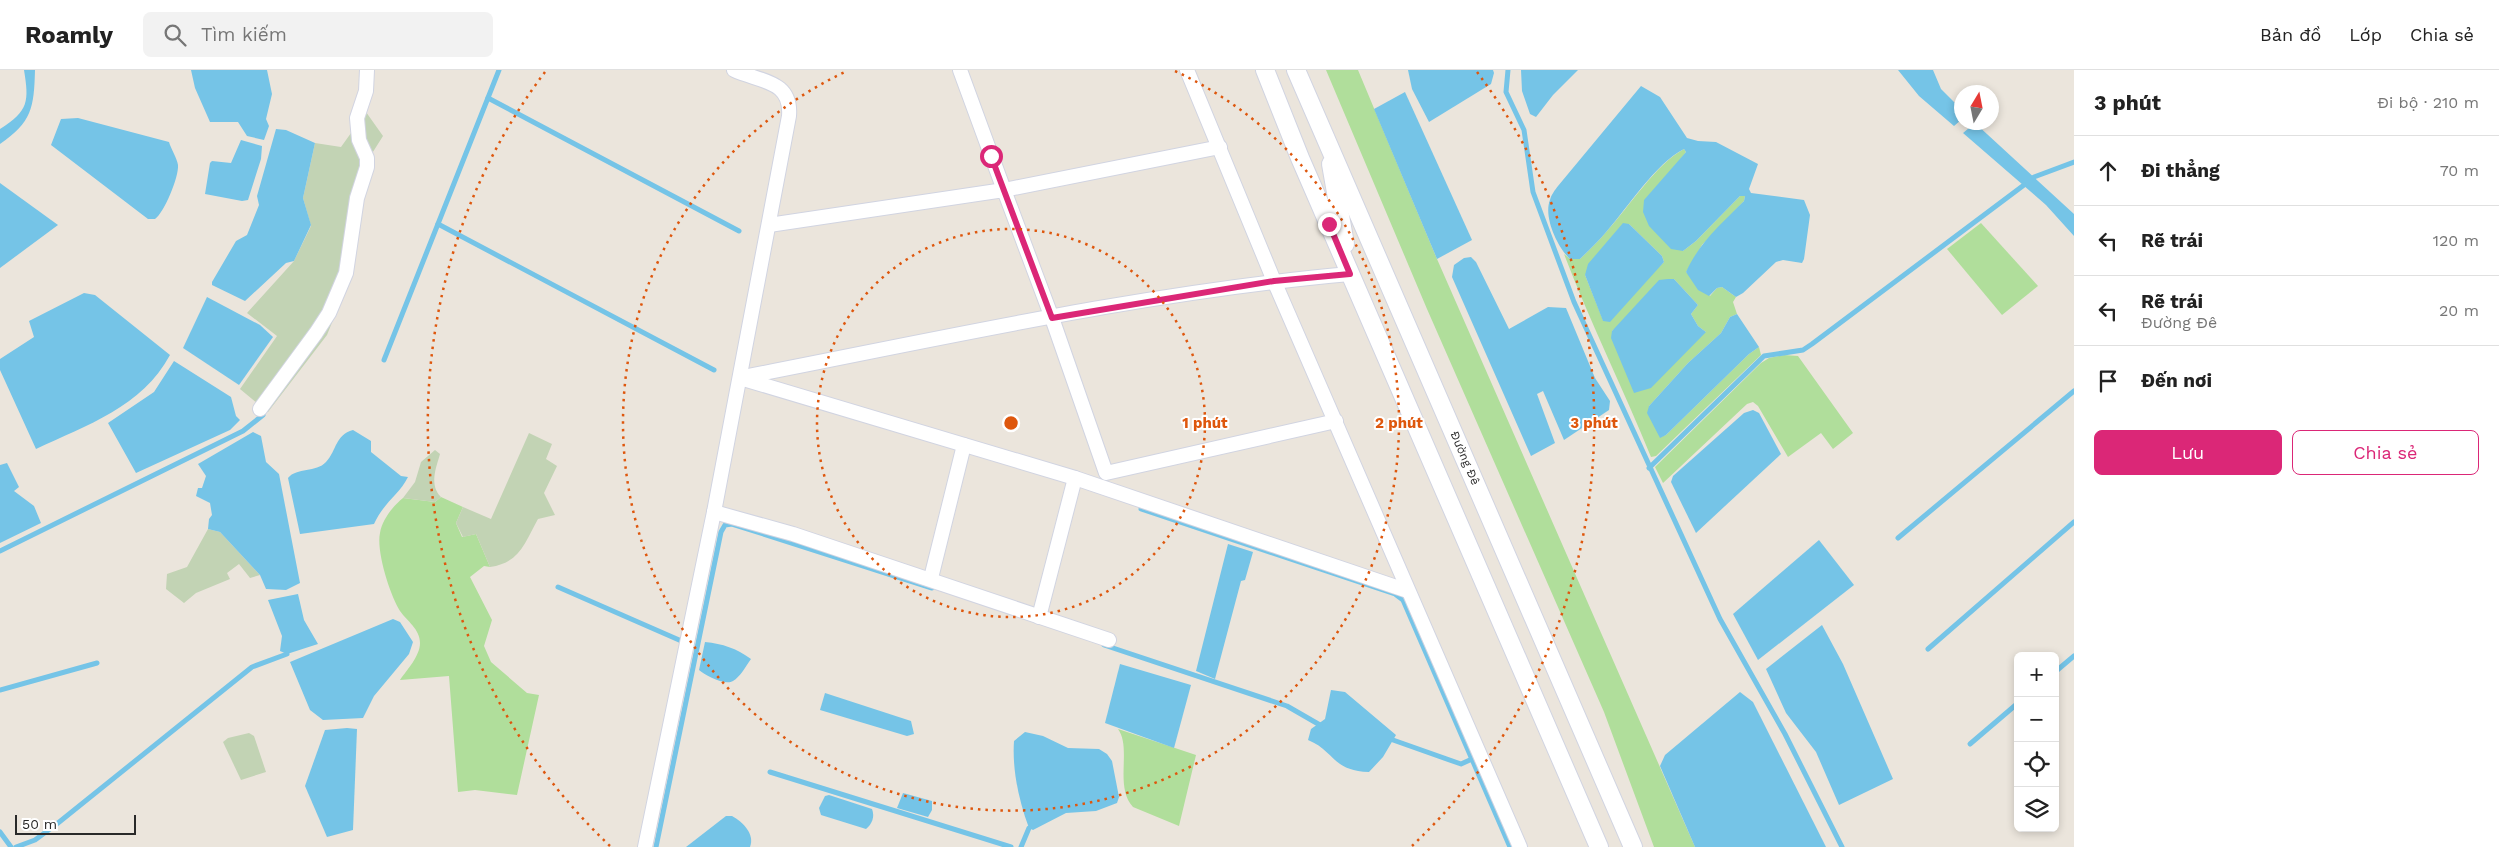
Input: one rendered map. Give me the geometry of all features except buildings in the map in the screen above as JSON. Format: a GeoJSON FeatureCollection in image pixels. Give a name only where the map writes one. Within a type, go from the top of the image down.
{"type":"FeatureCollection","features":[{"type":"Feature","properties":{"kind":"street"},"geometry":{"type":"LineString","coordinates":[[260,409],[329,313],[346,272],[357,198],[368,158],[358,140],[357,118],[366,91],[367,70]]}},
{"type":"Feature","properties":{"kind":"street"},"geometry":{"type":"LineString","coordinates":[[645,847],[714,512],[769,225],[790,103],[785,93],[775,85],[734,70]]}},
{"type":"Feature","properties":{"kind":"street"},"geometry":{"type":"LineString","coordinates":[[960,70],[1052,318],[1106,473],[1099,487]]}},
{"type":"Feature","properties":{"kind":"street"},"geometry":{"type":"LineString","coordinates":[[1187,70],[1274,281],[1520,847]]}},
{"type":"Feature","properties":{"kind":"street"},"geometry":{"type":"LineString","coordinates":[[1265,70],[1350,274],[1599,847]]}},
{"type":"Feature","properties":{"kind":"street","name":"Đường Đê"},"geometry":{"type":"LineString","coordinates":[[1296,70],[1633,847]]}},
{"type":"Feature","properties":{"kind":"street"},"geometry":{"type":"LineString","coordinates":[[1325,134],[1350,274]]}},
{"type":"Feature","properties":{"kind":"street"},"geometry":{"type":"LineString","coordinates":[[769,225],[1004,190],[1220,147]]}},
{"type":"Feature","properties":{"kind":"street"},"geometry":{"type":"LineString","coordinates":[[740,378],[1052,318],[1274,281],[1350,274]]}},
{"type":"Feature","properties":{"kind":"street"},"geometry":{"type":"LineString","coordinates":[[740,378],[1075,478],[1408,591]]}},
{"type":"Feature","properties":{"kind":"street"},"geometry":{"type":"LineString","coordinates":[[1106,473],[1336,421]]}},
{"type":"Feature","properties":{"kind":"street"},"geometry":{"type":"LineString","coordinates":[[931,578],[964,445]]}},
{"type":"Feature","properties":{"kind":"street"},"geometry":{"type":"LineString","coordinates":[[1039,617],[1075,478]]}},
{"type":"Feature","properties":{"kind":"street"},"geometry":{"type":"LineString","coordinates":[[714,512],[794,534],[931,578],[1109,640]]}},
{"type":"Feature","properties":{"kind":"green space"},"geometry":{"type":"Polygon","coordinates":[[[1326,70],[1358,70],[1437,259],[1695,847],[1654,847],[1604,712],[1427,309],[1326,70]]]}},
{"type":"Feature","properties":{"kind":"green space"},"geometry":{"type":"Polygon","coordinates":[[[366,112],[383,136],[371,155],[339,305],[327,335],[268,412],[240,389],[277,336],[247,313],[294,261],[311,226],[303,198],[315,143],[341,147],[366,112]]]}},
{"type":"Feature","properties":{"kind":"green space"},"geometry":{"type":"Polygon","coordinates":[[[1684,149],[1686,152],[1679,161],[1683,251],[1696,241],[1740,196],[1745,196],[1744,201],[1702,245],[1686,272],[1710,296],[1717,288],[1722,287],[1736,297],[1733,302],[1737,314],[1730,317],[1721,333],[1688,363],[1649,406],[1660,437],[1666,435],[1749,354],[1759,347],[1761,355],[1656,456],[1651,457],[1564,254],[1570,259],[1580,259],[1604,235],[1653,175],[1684,149]],[[1629,224],[1585,275],[1603,320],[1664,262],[1662,256],[1629,224]],[[1674,279],[1612,331],[1706,332],[1698,326],[1691,314],[1698,305],[1674,279]]]}},
{"type":"Feature","properties":{"kind":"green space"},"geometry":{"type":"Polygon","coordinates":[[[1981,223],[2038,286],[2002,315],[1947,249],[1981,223]]]}},
{"type":"Feature","properties":{"kind":"green space"},"geometry":{"type":"Polygon","coordinates":[[[1784,355],[1798,356],[1853,433],[1833,449],[1821,433],[1788,457],[1758,406],[1753,402],[1747,404],[1663,483],[1655,467],[1761,363],[1769,358],[1784,355]]]}},
{"type":"Feature","properties":{"kind":"green space"},"geometry":{"type":"Polygon","coordinates":[[[529,433],[552,444],[546,459],[557,466],[544,493],[555,515],[538,519],[525,543],[515,556],[500,565],[490,567],[476,534],[463,537],[456,523],[463,507],[491,519],[529,433]]]}},
{"type":"Feature","properties":{"kind":"green space"},"geometry":{"type":"Polygon","coordinates":[[[435,450],[440,454],[434,482],[437,492],[441,497],[435,502],[403,498],[415,482],[421,462],[435,450]]]}},
{"type":"Feature","properties":{"kind":"green space"},"geometry":{"type":"Polygon","coordinates":[[[441,497],[463,507],[456,523],[462,537],[476,534],[490,567],[484,566],[470,577],[492,620],[484,646],[491,662],[527,693],[539,695],[517,795],[475,790],[458,792],[449,676],[400,680],[413,663],[420,643],[416,629],[400,611],[392,595],[380,551],[380,533],[388,514],[403,498],[435,502],[441,497]]]}},
{"type":"Feature","properties":{"kind":"green space"},"geometry":{"type":"Polygon","coordinates":[[[208,529],[220,532],[260,575],[250,578],[239,564],[227,573],[230,579],[196,593],[184,603],[166,589],[167,574],[187,567],[208,529]]]}},
{"type":"Feature","properties":{"kind":"green space"},"geometry":{"type":"Polygon","coordinates":[[[1118,729],[1196,755],[1179,826],[1133,807],[1127,799],[1124,779],[1124,746],[1118,729]]]}},
{"type":"Feature","properties":{"kind":"green space"},"geometry":{"type":"Polygon","coordinates":[[[249,733],[254,736],[266,772],[241,780],[223,742],[228,738],[249,733]]]}},
{"type":"Feature","properties":{"kind":"water"},"geometry":{"type":"Polygon","coordinates":[[[24,70],[35,70],[32,104],[25,121],[11,136],[0,144],[0,129],[17,117],[25,104],[24,70]]]}},
{"type":"Feature","properties":{"kind":"water"},"geometry":{"type":"Polygon","coordinates":[[[191,70],[267,70],[272,94],[266,119],[269,126],[264,140],[247,136],[238,122],[210,122],[195,88],[191,70]]]}},
{"type":"Feature","properties":{"kind":"water"},"geometry":{"type":"Polygon","coordinates":[[[1408,70],[1493,70],[1494,73],[1491,84],[1429,122],[1412,89],[1408,70]]]}},
{"type":"Feature","properties":{"kind":"water"},"geometry":{"type":"Polygon","coordinates":[[[1521,70],[1578,70],[1553,95],[1536,117],[1530,114],[1522,91],[1521,70]]]}},
{"type":"Feature","properties":{"kind":"water"},"geometry":{"type":"Polygon","coordinates":[[[1898,70],[1933,70],[1941,89],[1954,102],[1954,126],[1919,96],[1898,70]]]}},
{"type":"Feature","properties":{"kind":"water"},"geometry":{"type":"Polygon","coordinates":[[[1641,86],[1660,97],[1687,138],[1716,142],[1758,164],[1749,189],[1751,193],[1804,200],[1810,215],[1802,263],[1783,260],[1776,262],[1743,293],[1736,297],[1722,287],[1717,288],[1709,296],[1698,290],[1686,272],[1691,262],[1719,225],[1744,201],[1745,196],[1740,196],[1696,241],[1683,251],[1671,249],[1649,226],[1643,212],[1644,200],[1686,152],[1684,149],[1663,164],[1604,235],[1580,259],[1570,259],[1565,254],[1553,232],[1548,215],[1551,196],[1641,86]]]}},
{"type":"Feature","properties":{"kind":"water"},"geometry":{"type":"Polygon","coordinates":[[[1405,92],[1472,240],[1437,259],[1374,109],[1405,92]]]}},
{"type":"Feature","properties":{"kind":"water"},"geometry":{"type":"Polygon","coordinates":[[[78,118],[169,142],[178,165],[178,171],[174,186],[163,210],[155,219],[148,219],[51,145],[61,119],[78,118]]]}},
{"type":"Feature","properties":{"kind":"water"},"geometry":{"type":"Polygon","coordinates":[[[276,129],[286,130],[315,143],[303,198],[311,225],[294,261],[286,263],[245,301],[212,285],[212,282],[236,241],[247,235],[259,205],[257,196],[276,129]]]}},
{"type":"Feature","properties":{"kind":"water"},"geometry":{"type":"Polygon","coordinates":[[[1967,130],[1983,130],[2074,214],[2074,236],[2046,205],[1963,133],[1967,130]]]}},
{"type":"Feature","properties":{"kind":"water"},"geometry":{"type":"Polygon","coordinates":[[[241,140],[262,146],[261,159],[248,200],[242,201],[205,194],[210,163],[212,161],[231,163],[241,140]]]}},
{"type":"Feature","properties":{"kind":"water"},"geometry":{"type":"Polygon","coordinates":[[[0,183],[58,225],[0,268],[0,183]]]}},
{"type":"Feature","properties":{"kind":"water"},"geometry":{"type":"Polygon","coordinates":[[[1623,223],[1629,224],[1662,256],[1664,262],[1610,322],[1603,321],[1585,275],[1588,264],[1623,223]]]}},
{"type":"Feature","properties":{"kind":"water"},"geometry":{"type":"Polygon","coordinates":[[[1471,257],[1476,262],[1509,329],[1548,307],[1566,308],[1595,378],[1610,401],[1609,410],[1564,440],[1543,391],[1537,394],[1555,443],[1531,456],[1452,277],[1454,265],[1464,258],[1471,257]]]}},
{"type":"Feature","properties":{"kind":"water"},"geometry":{"type":"Polygon","coordinates":[[[1674,279],[1698,305],[1691,314],[1698,326],[1706,332],[1651,388],[1634,393],[1611,338],[1612,331],[1659,280],[1674,279]]]}},
{"type":"Feature","properties":{"kind":"water"},"geometry":{"type":"Polygon","coordinates":[[[84,293],[95,295],[170,355],[158,373],[129,401],[93,422],[36,449],[0,370],[0,359],[34,337],[29,321],[84,293]]]}},
{"type":"Feature","properties":{"kind":"water"},"geometry":{"type":"Polygon","coordinates":[[[207,297],[260,325],[273,337],[239,385],[183,348],[207,297]]]}},
{"type":"Feature","properties":{"kind":"water"},"geometry":{"type":"Polygon","coordinates":[[[1737,314],[1759,347],[1749,354],[1666,435],[1660,438],[1647,413],[1649,406],[1688,363],[1721,333],[1730,317],[1737,314]]]}},
{"type":"Feature","properties":{"kind":"water"},"geometry":{"type":"Polygon","coordinates":[[[174,361],[231,397],[236,416],[240,420],[230,430],[136,473],[108,423],[154,392],[174,361]]]}},
{"type":"Feature","properties":{"kind":"water"},"geometry":{"type":"Polygon","coordinates":[[[1753,410],[1759,413],[1781,454],[1696,533],[1671,482],[1673,476],[1744,413],[1753,410]]]}},
{"type":"Feature","properties":{"kind":"water"},"geometry":{"type":"Polygon","coordinates":[[[353,430],[371,441],[371,452],[401,476],[408,477],[382,510],[374,524],[300,534],[288,478],[296,472],[317,468],[322,465],[330,457],[339,439],[347,432],[353,430]]]}},
{"type":"Feature","properties":{"kind":"water"},"geometry":{"type":"Polygon","coordinates":[[[253,432],[261,436],[266,462],[279,474],[300,583],[286,590],[266,589],[260,575],[220,532],[208,529],[209,519],[212,515],[210,503],[196,496],[198,488],[202,488],[206,476],[198,464],[253,432]]]}},
{"type":"Feature","properties":{"kind":"water"},"geometry":{"type":"Polygon","coordinates":[[[7,463],[19,487],[14,491],[34,506],[41,523],[0,543],[0,465],[7,463]]]}},
{"type":"Feature","properties":{"kind":"water"},"geometry":{"type":"Polygon","coordinates":[[[1819,540],[1854,585],[1758,660],[1733,614],[1819,540]]]}},
{"type":"Feature","properties":{"kind":"water"},"geometry":{"type":"Polygon","coordinates":[[[1228,544],[1253,552],[1245,580],[1241,581],[1215,679],[1196,671],[1228,544]]]}},
{"type":"Feature","properties":{"kind":"water"},"geometry":{"type":"Polygon","coordinates":[[[298,594],[304,620],[318,644],[287,654],[280,651],[282,636],[268,600],[298,594]]]}},
{"type":"Feature","properties":{"kind":"water"},"geometry":{"type":"Polygon","coordinates":[[[393,619],[400,622],[413,642],[409,654],[374,696],[363,718],[323,720],[310,710],[290,662],[393,619]]]}},
{"type":"Feature","properties":{"kind":"water"},"geometry":{"type":"Polygon","coordinates":[[[1822,625],[1843,664],[1893,779],[1839,805],[1816,752],[1786,713],[1766,669],[1822,625]]]}},
{"type":"Feature","properties":{"kind":"water"},"geometry":{"type":"Polygon","coordinates":[[[705,642],[729,647],[751,659],[733,681],[725,682],[715,679],[699,670],[705,642]]]}},
{"type":"Feature","properties":{"kind":"water"},"geometry":{"type":"Polygon","coordinates":[[[1120,664],[1191,685],[1174,748],[1105,723],[1120,664]]]}},
{"type":"Feature","properties":{"kind":"water"},"geometry":{"type":"Polygon","coordinates":[[[1331,690],[1345,692],[1396,735],[1383,757],[1369,772],[1348,768],[1335,760],[1317,744],[1308,740],[1311,729],[1325,719],[1331,690]]]}},
{"type":"Feature","properties":{"kind":"water"},"geometry":{"type":"Polygon","coordinates":[[[1740,692],[1753,702],[1826,847],[1695,847],[1660,766],[1665,755],[1740,692]]]}},
{"type":"Feature","properties":{"kind":"water"},"geometry":{"type":"Polygon","coordinates":[[[825,693],[911,721],[914,734],[907,736],[820,710],[825,693]]]}},
{"type":"Feature","properties":{"kind":"water"},"geometry":{"type":"Polygon","coordinates":[[[357,729],[353,830],[327,837],[305,786],[325,730],[357,729]]]}},
{"type":"Feature","properties":{"kind":"water"},"geometry":{"type":"Polygon","coordinates":[[[1025,732],[1043,736],[1068,748],[1099,749],[1107,754],[1112,761],[1119,797],[1117,803],[1096,811],[1066,813],[1033,830],[1029,828],[1019,796],[1014,763],[1014,741],[1025,732]]]}},
{"type":"Feature","properties":{"kind":"water"},"geometry":{"type":"Polygon","coordinates":[[[903,793],[932,801],[932,810],[928,817],[897,808],[903,793]]]}},
{"type":"Feature","properties":{"kind":"water"},"geometry":{"type":"Polygon","coordinates":[[[829,795],[872,809],[873,818],[870,825],[866,829],[821,815],[819,808],[825,796],[829,795]]]}},
{"type":"Feature","properties":{"kind":"water"},"geometry":{"type":"Polygon","coordinates":[[[726,816],[732,816],[744,825],[751,838],[750,847],[686,847],[726,816]]]}},
{"type":"Feature","properties":{"kind":"waterway"},"geometry":{"type":"LineString","coordinates":[[384,360],[499,70]]}},
{"type":"Feature","properties":{"kind":"waterway"},"geometry":{"type":"LineString","coordinates":[[1508,70],[1506,92],[1524,130],[1533,192],[1574,302],[1720,619],[1785,734],[1842,847]]}},
{"type":"Feature","properties":{"kind":"waterway"},"geometry":{"type":"LineString","coordinates":[[488,98],[739,231]]}},
{"type":"Feature","properties":{"kind":"waterway"},"geometry":{"type":"LineString","coordinates":[[2034,177],[2074,162]]}},
{"type":"Feature","properties":{"kind":"waterway"},"geometry":{"type":"LineString","coordinates":[[1649,468],[1764,356],[1803,350],[2024,185]]}},
{"type":"Feature","properties":{"kind":"waterway"},"geometry":{"type":"LineString","coordinates":[[438,224],[714,370]]}},
{"type":"Feature","properties":{"kind":"waterway"},"geometry":{"type":"LineString","coordinates":[[1898,538],[2074,391]]}},
{"type":"Feature","properties":{"kind":"waterway"},"geometry":{"type":"LineString","coordinates":[[0,551],[243,431],[263,415]]}},
{"type":"Feature","properties":{"kind":"waterway"},"geometry":{"type":"LineString","coordinates":[[1141,509],[1395,594],[1403,600],[1510,847]]}},
{"type":"Feature","properties":{"kind":"waterway"},"geometry":{"type":"LineString","coordinates":[[1928,649],[2074,522]]}},
{"type":"Feature","properties":{"kind":"waterway"},"geometry":{"type":"LineString","coordinates":[[656,847],[721,532],[725,525],[732,524],[932,588]]}},
{"type":"Feature","properties":{"kind":"waterway"},"geometry":{"type":"LineString","coordinates":[[558,587],[686,643]]}},
{"type":"Feature","properties":{"kind":"waterway"},"geometry":{"type":"LineString","coordinates":[[1104,645],[1287,706],[1320,725]]}},
{"type":"Feature","properties":{"kind":"waterway"},"geometry":{"type":"LineString","coordinates":[[16,847],[35,840],[58,823],[252,667],[287,654]]}},
{"type":"Feature","properties":{"kind":"waterway"},"geometry":{"type":"LineString","coordinates":[[2059,669],[2074,656]]}},
{"type":"Feature","properties":{"kind":"waterway"},"geometry":{"type":"LineString","coordinates":[[0,690],[97,663]]}},
{"type":"Feature","properties":{"kind":"waterway"},"geometry":{"type":"LineString","coordinates":[[1970,744],[2014,706]]}},
{"type":"Feature","properties":{"kind":"waterway"},"geometry":{"type":"LineString","coordinates":[[1393,740],[1461,764],[1472,759]]}},
{"type":"Feature","properties":{"kind":"waterway"},"geometry":{"type":"LineString","coordinates":[[770,772],[1011,847]]}},
{"type":"Feature","properties":{"kind":"waterway"},"geometry":{"type":"LineString","coordinates":[[1021,847],[1029,828]]}},
{"type":"Feature","properties":{"kind":"waterway"},"geometry":{"type":"LineString","coordinates":[[0,832],[11,847]]}},
{"type":"Feature","properties":{"kind":"route"},"geometry":{"type":"LineString","coordinates":[[991,156],[1052,318],[1274,281],[1350,274],[1329,224]]}}]}
